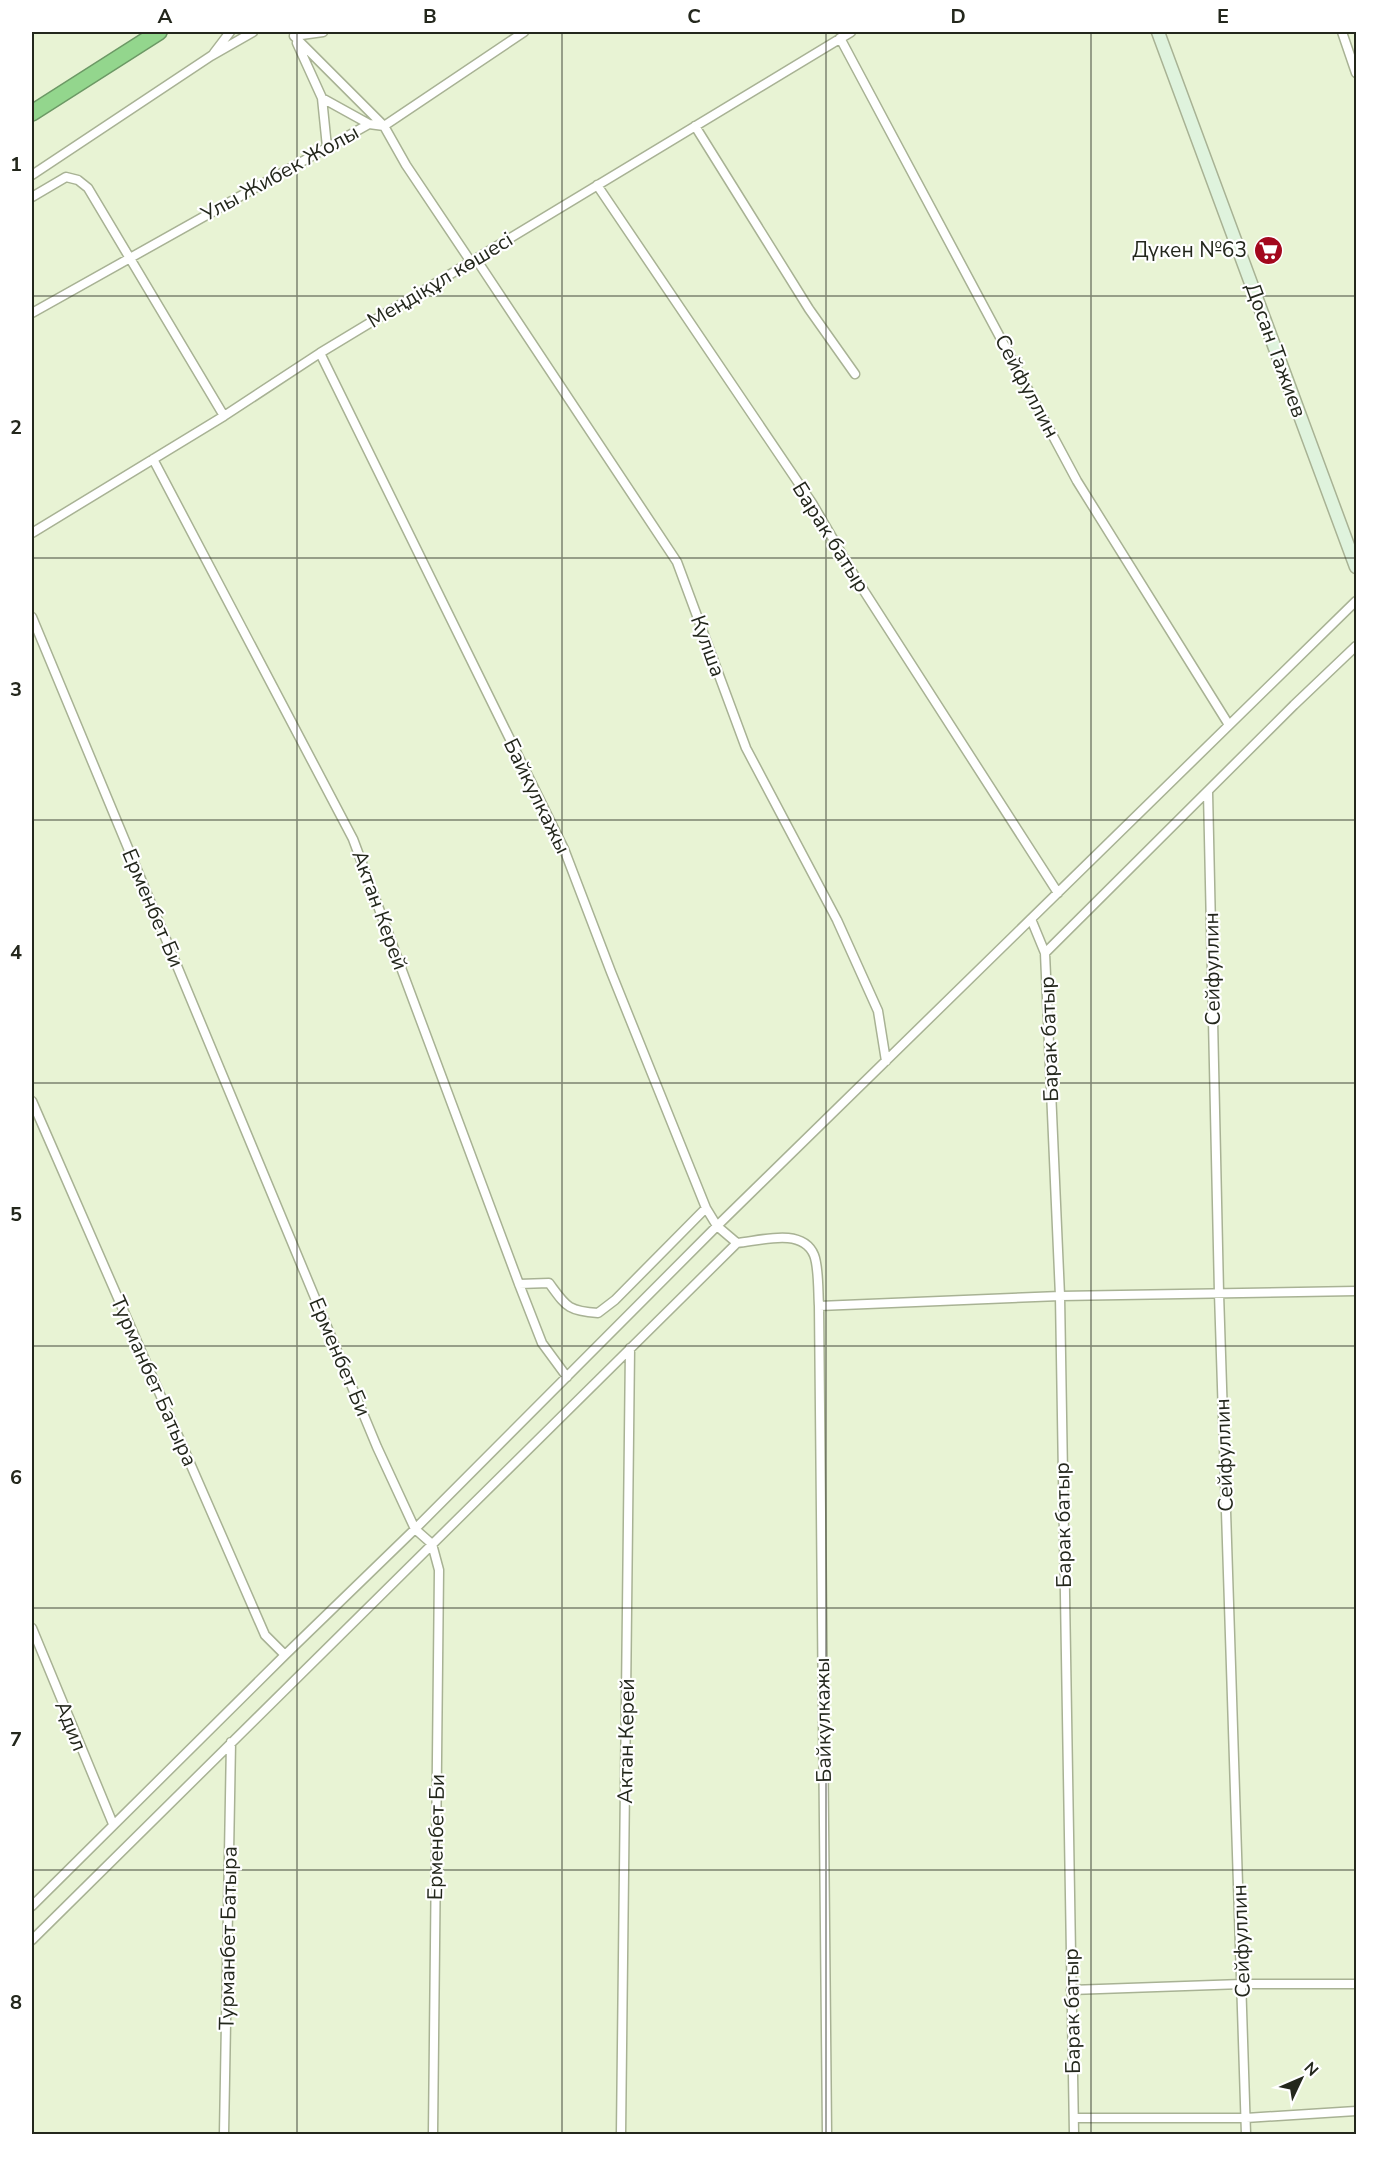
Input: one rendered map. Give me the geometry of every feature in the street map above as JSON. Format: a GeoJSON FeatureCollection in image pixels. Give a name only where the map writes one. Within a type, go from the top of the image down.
{"type":"FeatureCollection","features":[{"type":"Feature","properties":{"kind":"highway"},"geometry":{"type":"LineString","coordinates":[[32,113],[159,32]]}},
{"type":"Feature","properties":{"kind":"street"},"geometry":{"type":"LineString","coordinates":[[211,57],[230,32]]}},
{"type":"Feature","properties":{"kind":"street"},"geometry":{"type":"LineString","coordinates":[[32,175],[211,57],[253,32]]}},
{"type":"Feature","properties":{"kind":"street"},"geometry":{"type":"LineString","coordinates":[[323,32],[293,34],[322,98],[327,147]]}},
{"type":"Feature","properties":{"kind":"street","name":"Улы Жибек Жолы"},"geometry":{"type":"LineString","coordinates":[[32,313],[369,124],[384,126],[524,32]]}},
{"type":"Feature","properties":{"kind":"street","name":"Меңдіқұл көшесі"},"geometry":{"type":"LineString","coordinates":[[32,533],[224,416],[320,353],[851,32]]}},
{"type":"Feature","properties":{"kind":"street","name":"Досан Тажиев"},"geometry":{"type":"LineString","coordinates":[[1158,32],[1356,567]]}},
{"type":"Feature","properties":{"kind":"street"},"geometry":{"type":"LineString","coordinates":[[1342,32],[1356,73]]}},
{"type":"Feature","properties":{"kind":"street","name":"Кулша"},"geometry":{"type":"LineString","coordinates":[[293,34],[384,126],[406,165],[677,562],[746,748],[837,920],[878,1011],[886,1061]]}},
{"type":"Feature","properties":{"kind":"street","name":"Сейфуллин"},"geometry":{"type":"LineString","coordinates":[[840,38],[1077,481],[1229,725]]}},
{"type":"Feature","properties":{"kind":"street"},"geometry":{"type":"LineString","coordinates":[[322,98],[369,124]]}},
{"type":"Feature","properties":{"kind":"street"},"geometry":{"type":"LineString","coordinates":[[695,126],[809,309],[855,374]]}},
{"type":"Feature","properties":{"kind":"street"},"geometry":{"type":"LineString","coordinates":[[32,197],[66,177],[78,180],[88,188],[224,416]]}},
{"type":"Feature","properties":{"kind":"street","name":"Барак батыр"},"geometry":{"type":"LineString","coordinates":[[597,185],[812,503],[857,580],[1058,893]]}},
{"type":"Feature","properties":{"kind":"street","name":"Байкулкажы"},"geometry":{"type":"LineString","coordinates":[[320,353],[564,849],[706,1208],[717,1226],[737,1243],[789,1238],[807,1245],[815,1256],[819,1306],[827,2134]]}},
{"type":"Feature","properties":{"kind":"street","name":"Актан Керей"},"geometry":{"type":"LineString","coordinates":[[153,459],[353,839],[519,1284],[543,1343],[567,1377]]}},
{"type":"Feature","properties":{"kind":"street"},"geometry":{"type":"LineString","coordinates":[[32,1906],[415,1529],[717,1226],[1356,601]]}},
{"type":"Feature","properties":{"kind":"street","name":"Ерменбет Би"},"geometry":{"type":"LineString","coordinates":[[32,617],[377,1447],[415,1529],[432,1544],[439,1570],[433,2134]]}},
{"type":"Feature","properties":{"kind":"street"},"geometry":{"type":"LineString","coordinates":[[1045,953],[1356,646]]}},
{"type":"Feature","properties":{"kind":"street","name":"Сейфуллин"},"geometry":{"type":"LineString","coordinates":[[1208,792],[1219,1293],[1246,2134]]}},
{"type":"Feature","properties":{"kind":"street","name":"Барак батыр"},"geometry":{"type":"LineString","coordinates":[[1031,919],[1045,953],[1060,1296],[1074,2134]]}},
{"type":"Feature","properties":{"kind":"street","name":"Турманбет Батыра"},"geometry":{"type":"LineString","coordinates":[[32,1101],[266,1635],[285,1655]]}},
{"type":"Feature","properties":{"kind":"street"},"geometry":{"type":"LineString","coordinates":[[519,1284],[549,1283],[563,1304],[581,1312],[598,1313],[615,1300],[706,1208]]}},
{"type":"Feature","properties":{"kind":"street"},"geometry":{"type":"LineString","coordinates":[[32,1940],[737,1243]]}},
{"type":"Feature","properties":{"kind":"street"},"geometry":{"type":"LineString","coordinates":[[819,1306],[1060,1296],[1356,1291]]}},
{"type":"Feature","properties":{"kind":"street","name":"Актан Керей"},"geometry":{"type":"LineString","coordinates":[[621,2134],[630,1348]]}},
{"type":"Feature","properties":{"kind":"street","name":"Адил"},"geometry":{"type":"LineString","coordinates":[[32,1628],[113,1824]]}},
{"type":"Feature","properties":{"kind":"street","name":"Турманбет Батыра"},"geometry":{"type":"LineString","coordinates":[[224,2134],[231,1742]]}},
{"type":"Feature","properties":{"kind":"street"},"geometry":{"type":"LineString","coordinates":[[1071,1990],[1242,1984],[1356,1984]]}},
{"type":"Feature","properties":{"kind":"street"},"geometry":{"type":"LineString","coordinates":[[1074,2118],[1246,2118],[1356,2110]]}},
{"type":"Feature","properties":{"kind":"place","name":"Дүкен №63"},"geometry":{"type":"Point","coordinates":[1268,250]}}]}
